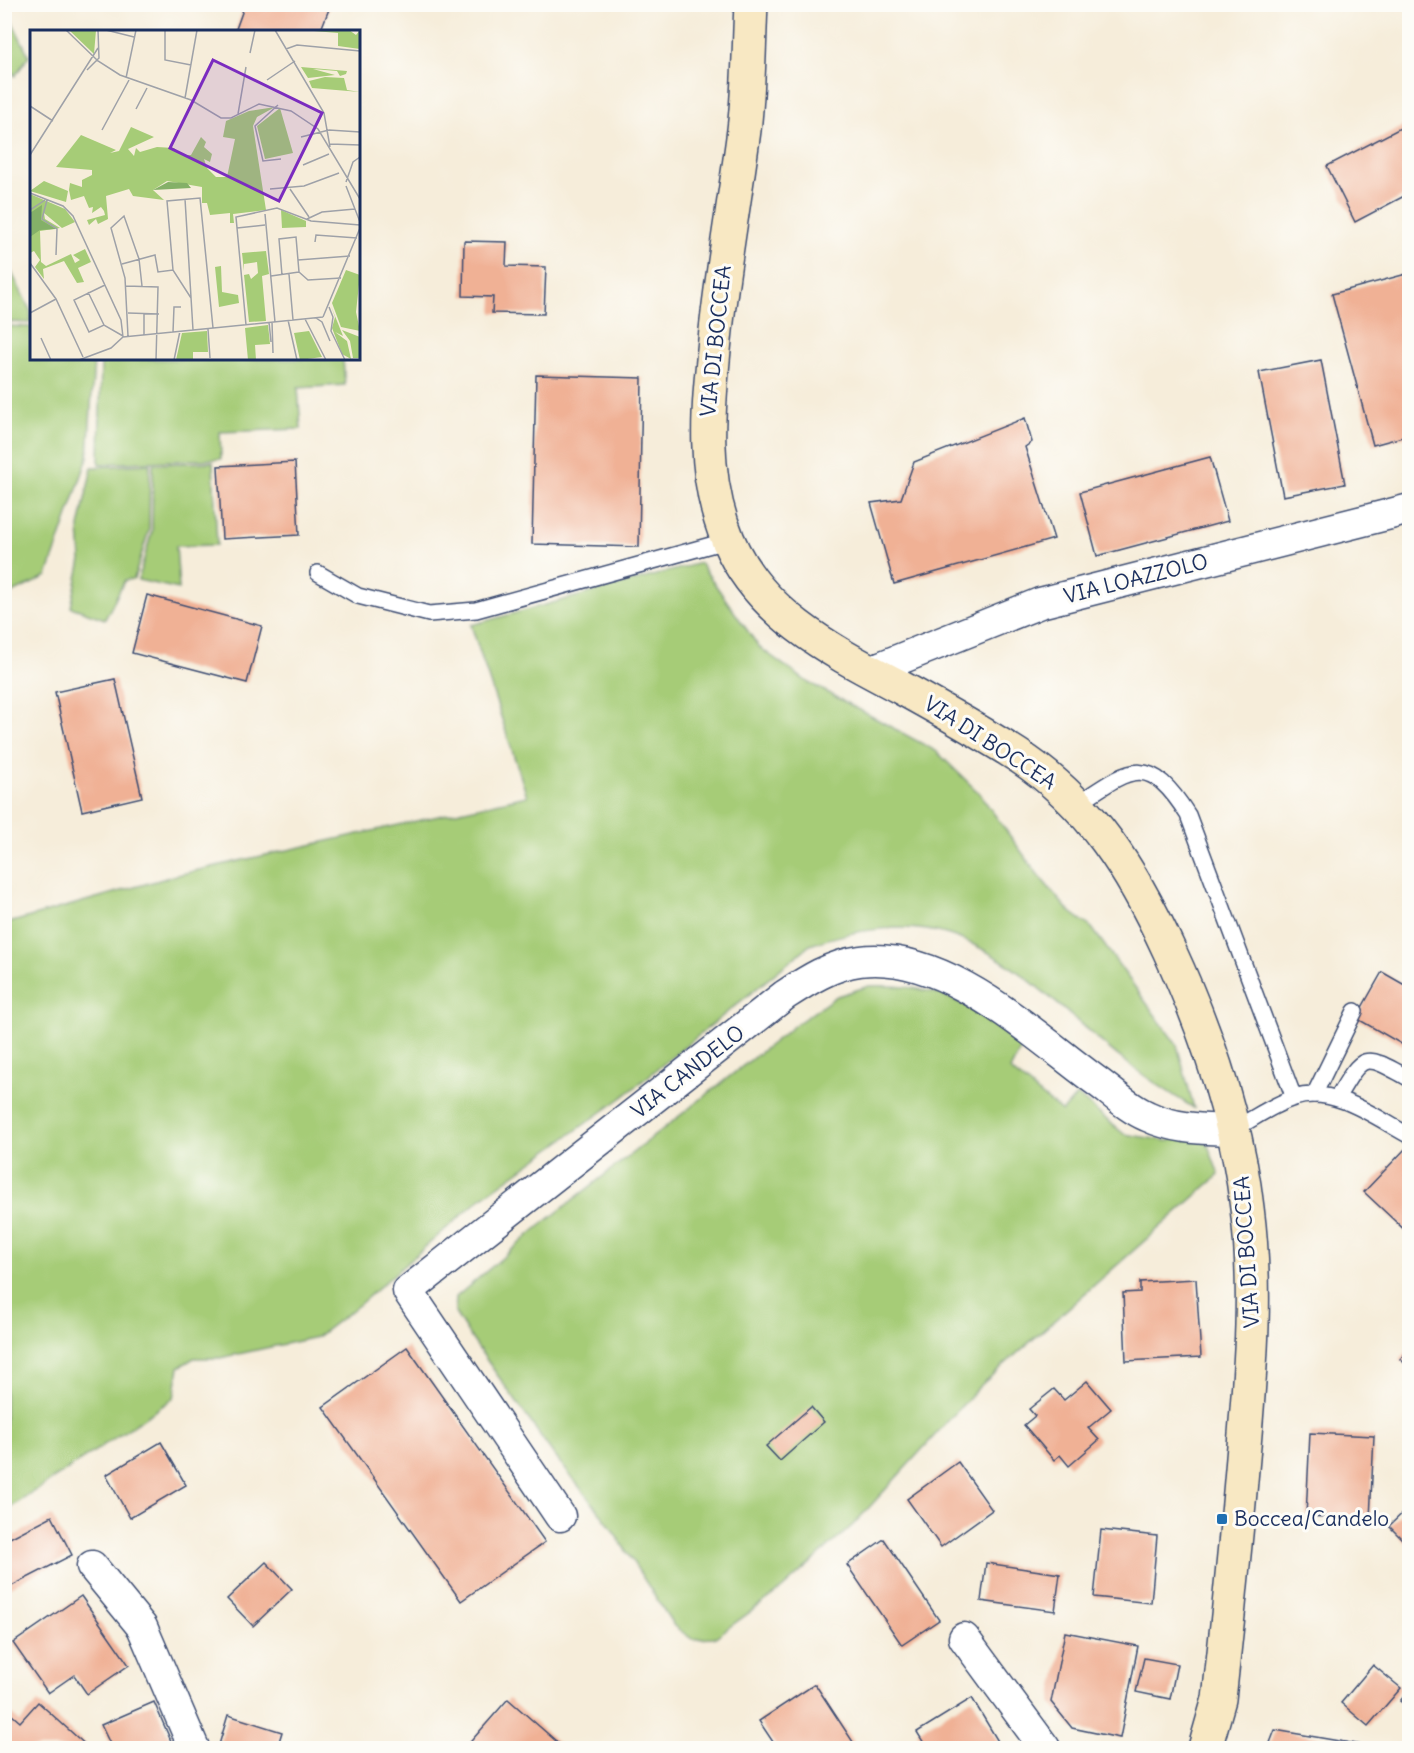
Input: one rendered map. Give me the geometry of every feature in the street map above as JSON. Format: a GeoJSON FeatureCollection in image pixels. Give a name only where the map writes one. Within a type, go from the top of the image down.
{"type":"FeatureCollection","features":[{"type":"Feature","properties":{"kind":"main road","name":"VIA DI BOCCEA"},"geometry":{"type":"LineString","coordinates":[[750,4],[745,124],[722,278],[707,416],[710,476],[729,540],[754,585],[776,609],[821,644],[1019,756],[1060,787],[1106,836],[1164,940],[1215,1069],[1233,1130],[1250,1227],[1253,1344],[1219,1699],[1205,1749]]}},
{"type":"Feature","properties":{"kind":"street","name":"VIA LOAZZOLO"},"geometry":{"type":"LineString","coordinates":[[870,671],[1040,603],[1410,509]]}},
{"type":"Feature","properties":{"kind":"street","name":"VIA CANDELO"},"geometry":{"type":"LineString","coordinates":[[560,1516],[408,1291],[785,995],[819,974],[839,966],[880,960],[921,967],[942,975],[982,997],[1145,1116],[1180,1126],[1233,1130]]}},
{"type":"Feature","properties":{"kind":"street"},"geometry":{"type":"LineString","coordinates":[[92,1566],[142,1627],[194,1749]]}},
{"type":"Feature","properties":{"kind":"street"},"geometry":{"type":"LineString","coordinates":[[964,1638],[1045,1749]]}},
{"type":"Feature","properties":{"kind":"lane"},"geometry":{"type":"LineString","coordinates":[[318,573],[358,596],[429,614],[476,610],[729,540]]}},
{"type":"Feature","properties":{"kind":"lane"},"geometry":{"type":"LineString","coordinates":[[1077,804],[1122,774],[1143,771],[1161,780],[1176,796],[1188,815],[1294,1098]]}},
{"type":"Feature","properties":{"kind":"lane"},"geometry":{"type":"LineString","coordinates":[[1314,1095],[1355,1011]]}},
{"type":"Feature","properties":{"kind":"lane"},"geometry":{"type":"LineString","coordinates":[[1337,1098],[1356,1065],[1367,1060],[1377,1061],[1410,1079]]}},
{"type":"Feature","properties":{"kind":"lane"},"geometry":{"type":"LineString","coordinates":[[1233,1130],[1294,1098],[1314,1095],[1337,1098],[1410,1137]]}},
{"type":"Feature","properties":{"kind":"green space"},"geometry":{"type":"Polygon","coordinates":[[[4,5],[29,56],[15,76],[5,63],[4,5]]]}},
{"type":"Feature","properties":{"kind":"green space"},"geometry":{"type":"Polygon","coordinates":[[[4,257],[30,310],[30,323],[5,322],[4,257]]]}},
{"type":"Feature","properties":{"kind":"green space"},"geometry":{"type":"Polygon","coordinates":[[[5,326],[30,327],[30,360],[94,360],[88,457],[47,576],[5,597],[5,326]]]}},
{"type":"Feature","properties":{"kind":"green space"},"geometry":{"type":"Polygon","coordinates":[[[101,360],[343,360],[345,385],[298,388],[301,429],[220,432],[221,459],[99,464],[101,360]]]}},
{"type":"Feature","properties":{"kind":"green space"},"geometry":{"type":"Polygon","coordinates":[[[213,462],[217,545],[176,546],[179,589],[138,580],[152,531],[153,464],[213,462]]]}},
{"type":"Feature","properties":{"kind":"green space"},"geometry":{"type":"Polygon","coordinates":[[[150,464],[149,530],[134,579],[125,580],[105,619],[71,607],[81,560],[79,527],[92,467],[150,464]]]}},
{"type":"Feature","properties":{"kind":"green space"},"geometry":{"type":"Polygon","coordinates":[[[700,563],[759,647],[806,681],[936,751],[979,793],[1039,876],[1068,910],[1092,928],[1177,1045],[1194,1108],[1157,1085],[1122,1059],[1018,972],[973,944],[932,931],[896,928],[843,935],[810,945],[624,1096],[480,1199],[360,1304],[317,1337],[220,1358],[194,1358],[179,1367],[174,1398],[5,1511],[5,924],[177,875],[527,796],[471,625],[700,563]]]}},
{"type":"Feature","properties":{"kind":"green space"},"geometry":{"type":"Polygon","coordinates":[[[869,986],[915,988],[952,999],[969,1008],[1021,1048],[1010,1070],[1062,1112],[1077,1095],[1124,1134],[1168,1141],[1203,1132],[1219,1175],[979,1387],[854,1524],[782,1589],[714,1638],[692,1639],[674,1626],[608,1523],[554,1455],[469,1335],[455,1313],[456,1297],[541,1225],[795,1025],[837,996],[869,986]]]}},
{"type":"Feature","properties":{"kind":"building"},"geometry":{"type":"Polygon","coordinates":[[[245,4],[331,4],[321,30],[236,29],[245,4]]]}},
{"type":"Feature","properties":{"kind":"building"},"geometry":{"type":"Polygon","coordinates":[[[1410,123],[1410,193],[1355,222],[1327,166],[1410,123]]]}},
{"type":"Feature","properties":{"kind":"building"},"geometry":{"type":"Polygon","coordinates":[[[464,241],[507,242],[506,266],[546,267],[544,314],[492,313],[493,297],[463,296],[464,241]]]}},
{"type":"Feature","properties":{"kind":"building"},"geometry":{"type":"Polygon","coordinates":[[[1410,273],[1410,435],[1373,445],[1332,294],[1410,273]]]}},
{"type":"Feature","properties":{"kind":"building"},"geometry":{"type":"Polygon","coordinates":[[[1321,360],[1345,484],[1283,496],[1259,372],[1321,360]]]}},
{"type":"Feature","properties":{"kind":"building"},"geometry":{"type":"Polygon","coordinates":[[[536,375],[642,378],[639,547],[532,544],[536,375]]]}},
{"type":"Feature","properties":{"kind":"building"},"geometry":{"type":"Polygon","coordinates":[[[1025,418],[1032,442],[1025,447],[1054,539],[894,584],[871,503],[901,499],[914,462],[1025,418]]]}},
{"type":"Feature","properties":{"kind":"building"},"geometry":{"type":"Polygon","coordinates":[[[1210,457],[1228,521],[1097,556],[1080,492],[1210,457]]]}},
{"type":"Feature","properties":{"kind":"building"},"geometry":{"type":"Polygon","coordinates":[[[295,462],[299,535],[222,539],[218,466],[295,462]]]}},
{"type":"Feature","properties":{"kind":"building"},"geometry":{"type":"Polygon","coordinates":[[[147,595],[262,626],[247,683],[132,653],[147,595]]]}},
{"type":"Feature","properties":{"kind":"building"},"geometry":{"type":"Polygon","coordinates":[[[115,679],[142,797],[82,811],[55,692],[115,679]]]}},
{"type":"Feature","properties":{"kind":"building"},"geometry":{"type":"Polygon","coordinates":[[[1382,972],[1410,988],[1410,1049],[1356,1018],[1382,972]]]}},
{"type":"Feature","properties":{"kind":"building"},"geometry":{"type":"Polygon","coordinates":[[[1407,1147],[1410,1150],[1410,1235],[1364,1192],[1407,1147]]]}},
{"type":"Feature","properties":{"kind":"building"},"geometry":{"type":"Polygon","coordinates":[[[1196,1279],[1201,1357],[1126,1361],[1123,1293],[1140,1292],[1140,1282],[1196,1279]]]}},
{"type":"Feature","properties":{"kind":"building"},"geometry":{"type":"Polygon","coordinates":[[[407,1347],[545,1542],[461,1601],[323,1407],[407,1347]]]}},
{"type":"Feature","properties":{"kind":"building"},"geometry":{"type":"Polygon","coordinates":[[[1410,1349],[1410,1368],[1400,1359],[1410,1349]]]}},
{"type":"Feature","properties":{"kind":"building"},"geometry":{"type":"Polygon","coordinates":[[[1087,1381],[1111,1409],[1088,1428],[1099,1440],[1069,1466],[1060,1455],[1054,1460],[1024,1425],[1035,1416],[1029,1409],[1054,1389],[1064,1400],[1087,1381]]]}},
{"type":"Feature","properties":{"kind":"building"},"geometry":{"type":"Polygon","coordinates":[[[811,1407],[824,1422],[780,1461],[766,1446],[811,1407]]]}},
{"type":"Feature","properties":{"kind":"building"},"geometry":{"type":"Polygon","coordinates":[[[1310,1433],[1374,1436],[1370,1519],[1306,1516],[1310,1433]]]}},
{"type":"Feature","properties":{"kind":"building"},"geometry":{"type":"Polygon","coordinates":[[[161,1442],[186,1485],[130,1518],[106,1475],[161,1442]]]}},
{"type":"Feature","properties":{"kind":"building"},"geometry":{"type":"Polygon","coordinates":[[[958,1462],[992,1510],[941,1547],[907,1499],[958,1462]]]}},
{"type":"Feature","properties":{"kind":"building"},"geometry":{"type":"Polygon","coordinates":[[[1410,1506],[1410,1547],[1389,1526],[1410,1506]]]}},
{"type":"Feature","properties":{"kind":"building"},"geometry":{"type":"Polygon","coordinates":[[[52,1516],[72,1555],[4,1590],[4,1541],[52,1516]]]}},
{"type":"Feature","properties":{"kind":"building"},"geometry":{"type":"Polygon","coordinates":[[[1101,1530],[1157,1536],[1151,1603],[1094,1597],[1101,1530]]]}},
{"type":"Feature","properties":{"kind":"building"},"geometry":{"type":"Polygon","coordinates":[[[884,1539],[939,1620],[902,1645],[847,1565],[884,1539]]]}},
{"type":"Feature","properties":{"kind":"building"},"geometry":{"type":"Polygon","coordinates":[[[266,1562],[292,1589],[253,1626],[227,1599],[266,1562]]]}},
{"type":"Feature","properties":{"kind":"building"},"geometry":{"type":"Polygon","coordinates":[[[986,1563],[1060,1574],[1055,1611],[981,1601],[986,1563]]]}},
{"type":"Feature","properties":{"kind":"building"},"geometry":{"type":"Polygon","coordinates":[[[81,1596],[129,1665],[87,1694],[74,1675],[48,1693],[13,1643],[81,1596]]]}},
{"type":"Feature","properties":{"kind":"building"},"geometry":{"type":"Polygon","coordinates":[[[1065,1632],[1138,1646],[1120,1738],[1072,1728],[1051,1702],[1065,1632]]]}},
{"type":"Feature","properties":{"kind":"building"},"geometry":{"type":"Polygon","coordinates":[[[1144,1658],[1177,1664],[1170,1699],[1136,1692],[1144,1658]]]}},
{"type":"Feature","properties":{"kind":"building"},"geometry":{"type":"Polygon","coordinates":[[[1373,1665],[1401,1688],[1368,1726],[1341,1703],[1373,1665]]]}},
{"type":"Feature","properties":{"kind":"building"},"geometry":{"type":"Polygon","coordinates":[[[815,1684],[857,1748],[777,1748],[759,1721],[815,1684]]]}},
{"type":"Feature","properties":{"kind":"building"},"geometry":{"type":"Polygon","coordinates":[[[1410,1689],[1410,1708],[1400,1701],[1410,1689]]]}},
{"type":"Feature","properties":{"kind":"building"},"geometry":{"type":"Polygon","coordinates":[[[972,1698],[1002,1748],[927,1748],[917,1732],[972,1698]]]}},
{"type":"Feature","properties":{"kind":"building"},"geometry":{"type":"Polygon","coordinates":[[[508,1699],[564,1748],[465,1748],[508,1699]]]}},
{"type":"Feature","properties":{"kind":"building"},"geometry":{"type":"Polygon","coordinates":[[[38,1702],[89,1748],[4,1748],[4,1724],[12,1715],[20,1722],[38,1702]]]}},
{"type":"Feature","properties":{"kind":"building"},"geometry":{"type":"Polygon","coordinates":[[[154,1702],[174,1748],[112,1748],[101,1725],[154,1702]]]}},
{"type":"Feature","properties":{"kind":"building"},"geometry":{"type":"Polygon","coordinates":[[[228,1715],[282,1732],[277,1748],[218,1748],[228,1715]]]}},
{"type":"Feature","properties":{"kind":"building"},"geometry":{"type":"Polygon","coordinates":[[[1275,1730],[1374,1747],[1268,1748],[1275,1730]]]}},
{"type":"Feature","properties":{"kind":"place","name":"Boccea/Candelo"},"geometry":{"type":"Point","coordinates":[1222,1519]}}]}
